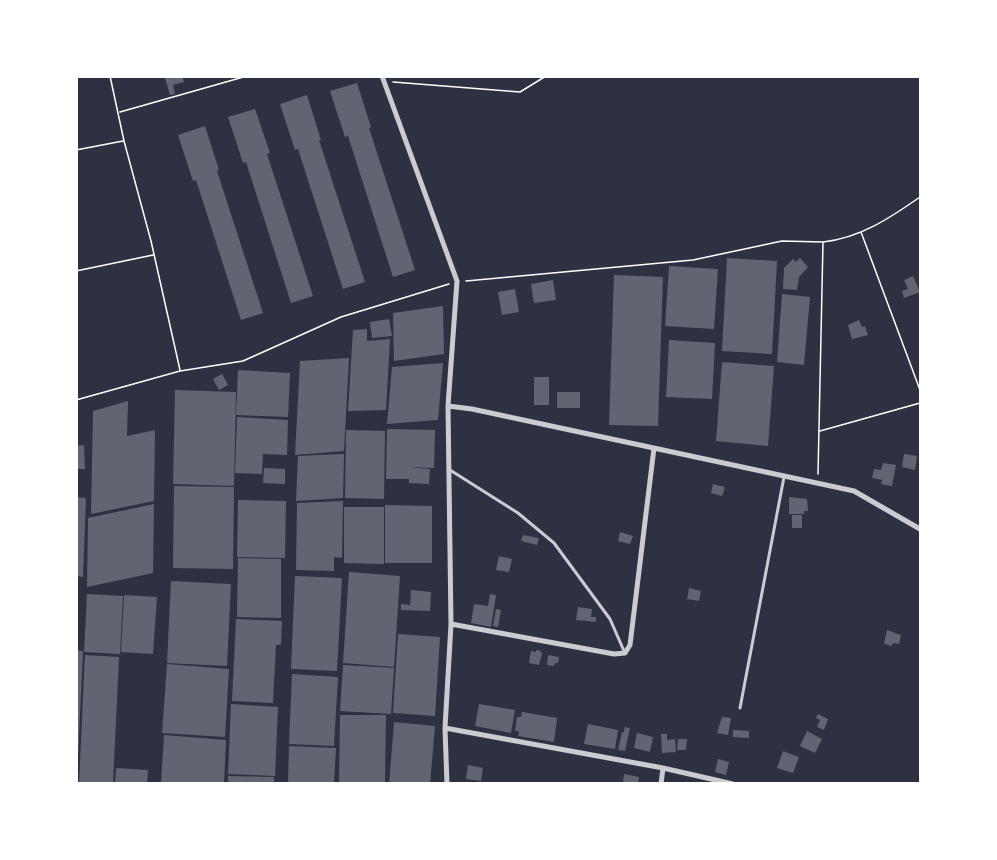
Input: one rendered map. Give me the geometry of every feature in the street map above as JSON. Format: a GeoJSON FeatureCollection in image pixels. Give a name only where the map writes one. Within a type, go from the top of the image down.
{"type":"FeatureCollection","features":[{"type":"Feature","properties":{"kind":"street"},"geometry":{"type":"LineString","coordinates":[[383,79],[457,281],[448,406],[451,624],[445,728],[447,783]]}},
{"type":"Feature","properties":{"kind":"street"},"geometry":{"type":"LineString","coordinates":[[448,406],[472,409],[854,491],[921,529]]}},
{"type":"Feature","properties":{"kind":"street"},"geometry":{"type":"LineString","coordinates":[[451,624],[614,654],[625,652],[630,645],[654,448]]}},
{"type":"Feature","properties":{"kind":"street"},"geometry":{"type":"LineString","coordinates":[[445,728],[733,783]]}},
{"type":"Feature","properties":{"kind":"street"},"geometry":{"type":"LineString","coordinates":[[661,783],[663,768]]}},
{"type":"Feature","properties":{"kind":"lane"},"geometry":{"type":"LineString","coordinates":[[448,469],[518,513],[554,543],[610,619],[625,652]]}},
{"type":"Feature","properties":{"kind":"lane"},"geometry":{"type":"LineString","coordinates":[[740,708],[784,475]]}},
{"type":"Feature","properties":{"kind":"path"},"geometry":{"type":"LineString","coordinates":[[111,76],[124,141],[180,371]]}},
{"type":"Feature","properties":{"kind":"path"},"geometry":{"type":"LineString","coordinates":[[119,112],[247,76]]}},
{"type":"Feature","properties":{"kind":"path"},"geometry":{"type":"LineString","coordinates":[[383,79],[520,92],[546,76]]}},
{"type":"Feature","properties":{"kind":"path"},"geometry":{"type":"LineString","coordinates":[[76,150],[124,141]]}},
{"type":"Feature","properties":{"kind":"path"},"geometry":{"type":"LineString","coordinates":[[76,400],[180,371],[243,361],[341,317],[457,281],[693,260],[782,242],[840,240],[885,222],[921,197]]}},
{"type":"Feature","properties":{"kind":"path"},"geometry":{"type":"LineString","coordinates":[[861,232],[921,390]]}},
{"type":"Feature","properties":{"kind":"path"},"geometry":{"type":"LineString","coordinates":[[818,483],[822,242]]}},
{"type":"Feature","properties":{"kind":"path"},"geometry":{"type":"LineString","coordinates":[[76,271],[153,255]]}},
{"type":"Feature","properties":{"kind":"path"},"geometry":{"type":"LineString","coordinates":[[819,432],[921,403]]}},
{"type":"Feature","properties":{"kind":"building"},"geometry":{"type":"Polygon","coordinates":[[[182,76],[184,82],[173,85],[175,94],[170,95],[165,78],[182,76]]]}},
{"type":"Feature","properties":{"kind":"building"},"geometry":{"type":"Polygon","coordinates":[[[357,83],[371,127],[369,128],[415,270],[393,277],[348,136],[345,137],[330,91],[357,83]]]}},
{"type":"Feature","properties":{"kind":"building"},"geometry":{"type":"Polygon","coordinates":[[[307,95],[321,140],[319,140],[365,282],[343,289],[298,149],[295,150],[280,104],[307,95]]]}},
{"type":"Feature","properties":{"kind":"building"},"geometry":{"type":"Polygon","coordinates":[[[255,109],[270,153],[267,154],[313,296],[291,303],[246,162],[243,163],[228,117],[255,109]]]}},
{"type":"Feature","properties":{"kind":"building"},"geometry":{"type":"Polygon","coordinates":[[[205,126],[219,170],[217,171],[263,313],[241,320],[196,180],[193,181],[178,135],[205,126]]]}},
{"type":"Feature","properties":{"kind":"building"},"geometry":{"type":"Polygon","coordinates":[[[727,258],[777,261],[772,354],[722,351],[727,258]]]}},
{"type":"Feature","properties":{"kind":"building"},"geometry":{"type":"Polygon","coordinates":[[[800,258],[808,267],[799,277],[797,290],[783,289],[784,268],[793,259],[796,262],[800,258]]]}},
{"type":"Feature","properties":{"kind":"building"},"geometry":{"type":"Polygon","coordinates":[[[669,266],[718,269],[714,329],[665,326],[669,266]]]}},
{"type":"Feature","properties":{"kind":"building"},"geometry":{"type":"Polygon","coordinates":[[[614,275],[663,277],[658,426],[609,425],[614,275]]]}},
{"type":"Feature","properties":{"kind":"building"},"geometry":{"type":"Polygon","coordinates":[[[913,276],[920,292],[904,298],[902,291],[908,289],[904,280],[913,276]]]}},
{"type":"Feature","properties":{"kind":"building"},"geometry":{"type":"Polygon","coordinates":[[[553,280],[556,300],[534,303],[531,284],[553,280]]]}},
{"type":"Feature","properties":{"kind":"building"},"geometry":{"type":"Polygon","coordinates":[[[515,289],[519,312],[502,315],[498,292],[515,289]]]}},
{"type":"Feature","properties":{"kind":"building"},"geometry":{"type":"Polygon","coordinates":[[[782,294],[810,297],[804,365],[777,362],[782,294]]]}},
{"type":"Feature","properties":{"kind":"building"},"geometry":{"type":"Polygon","coordinates":[[[443,306],[444,354],[394,361],[393,313],[443,306]]]}},
{"type":"Feature","properties":{"kind":"building"},"geometry":{"type":"Polygon","coordinates":[[[389,319],[392,336],[372,338],[370,322],[389,319]]]}},
{"type":"Feature","properties":{"kind":"building"},"geometry":{"type":"Polygon","coordinates":[[[859,320],[862,327],[865,326],[868,335],[852,339],[848,325],[859,320]]]}},
{"type":"Feature","properties":{"kind":"building"},"geometry":{"type":"Polygon","coordinates":[[[367,329],[367,341],[390,339],[386,410],[348,411],[353,330],[367,329]]]}},
{"type":"Feature","properties":{"kind":"building"},"geometry":{"type":"Polygon","coordinates":[[[669,340],[715,343],[712,399],[666,397],[669,340]]]}},
{"type":"Feature","properties":{"kind":"building"},"geometry":{"type":"Polygon","coordinates":[[[349,358],[344,451],[295,455],[300,361],[349,358]]]}},
{"type":"Feature","properties":{"kind":"building"},"geometry":{"type":"Polygon","coordinates":[[[722,362],[774,366],[768,446],[716,441],[722,362]]]}},
{"type":"Feature","properties":{"kind":"building"},"geometry":{"type":"Polygon","coordinates":[[[443,363],[438,420],[387,424],[392,367],[443,363]]]}},
{"type":"Feature","properties":{"kind":"building"},"geometry":{"type":"Polygon","coordinates":[[[238,370],[290,373],[288,417],[236,415],[238,370]]]}},
{"type":"Feature","properties":{"kind":"building"},"geometry":{"type":"Polygon","coordinates":[[[222,374],[228,385],[219,390],[213,379],[222,374]]]}},
{"type":"Feature","properties":{"kind":"building"},"geometry":{"type":"Polygon","coordinates":[[[534,377],[549,377],[549,405],[534,405],[534,377]]]}},
{"type":"Feature","properties":{"kind":"building"},"geometry":{"type":"Polygon","coordinates":[[[175,390],[236,392],[234,486],[173,484],[175,390]]]}},
{"type":"Feature","properties":{"kind":"building"},"geometry":{"type":"Polygon","coordinates":[[[557,392],[580,392],[580,408],[557,408],[557,392]]]}},
{"type":"Feature","properties":{"kind":"building"},"geometry":{"type":"Polygon","coordinates":[[[128,401],[127,436],[155,430],[154,501],[91,514],[93,411],[128,401]]]}},
{"type":"Feature","properties":{"kind":"building"},"geometry":{"type":"Polygon","coordinates":[[[237,417],[288,420],[287,455],[263,454],[262,474],[235,473],[237,417]]]}},
{"type":"Feature","properties":{"kind":"building"},"geometry":{"type":"Polygon","coordinates":[[[387,429],[435,430],[434,468],[408,467],[430,469],[429,484],[409,483],[409,479],[386,479],[387,429]]]}},
{"type":"Feature","properties":{"kind":"building"},"geometry":{"type":"Polygon","coordinates":[[[346,430],[385,431],[384,499],[345,498],[346,430]]]}},
{"type":"Feature","properties":{"kind":"building"},"geometry":{"type":"Polygon","coordinates":[[[84,445],[85,469],[76,469],[76,446],[84,445]]]}},
{"type":"Feature","properties":{"kind":"building"},"geometry":{"type":"Polygon","coordinates":[[[344,454],[343,498],[296,501],[298,456],[344,454]]]}},
{"type":"Feature","properties":{"kind":"building"},"geometry":{"type":"Polygon","coordinates":[[[904,454],[917,456],[915,470],[902,467],[904,454]]]}},
{"type":"Feature","properties":{"kind":"building"},"geometry":{"type":"Polygon","coordinates":[[[883,463],[896,465],[892,486],[881,484],[882,480],[872,478],[874,469],[881,470],[883,463]]]}},
{"type":"Feature","properties":{"kind":"building"},"geometry":{"type":"Polygon","coordinates":[[[264,468],[285,469],[285,484],[263,483],[264,468]]]}},
{"type":"Feature","properties":{"kind":"building"},"geometry":{"type":"Polygon","coordinates":[[[713,484],[725,487],[722,496],[711,493],[713,484]]]}},
{"type":"Feature","properties":{"kind":"building"},"geometry":{"type":"Polygon","coordinates":[[[174,486],[234,487],[233,569],[173,568],[174,486]]]}},
{"type":"Feature","properties":{"kind":"building"},"geometry":{"type":"Polygon","coordinates":[[[76,497],[86,498],[83,577],[76,576],[76,497]]]}},
{"type":"Feature","properties":{"kind":"building"},"geometry":{"type":"Polygon","coordinates":[[[789,497],[807,499],[808,511],[804,511],[804,514],[789,514],[789,497]]]}},
{"type":"Feature","properties":{"kind":"building"},"geometry":{"type":"Polygon","coordinates":[[[238,500],[286,501],[285,558],[237,557],[238,500]]]}},
{"type":"Feature","properties":{"kind":"building"},"geometry":{"type":"Polygon","coordinates":[[[343,501],[342,558],[334,557],[334,571],[296,570],[297,503],[343,501]]]}},
{"type":"Feature","properties":{"kind":"building"},"geometry":{"type":"Polygon","coordinates":[[[154,504],[153,573],[87,587],[88,518],[154,504]]]}},
{"type":"Feature","properties":{"kind":"building"},"geometry":{"type":"Polygon","coordinates":[[[385,505],[432,506],[432,563],[385,563],[385,505]]]}},
{"type":"Feature","properties":{"kind":"building"},"geometry":{"type":"Polygon","coordinates":[[[344,507],[384,507],[384,564],[344,563],[344,507]]]}},
{"type":"Feature","properties":{"kind":"building"},"geometry":{"type":"Polygon","coordinates":[[[792,515],[802,515],[802,528],[792,528],[792,515]]]}},
{"type":"Feature","properties":{"kind":"building"},"geometry":{"type":"Polygon","coordinates":[[[620,532],[633,536],[630,544],[618,541],[620,532]]]}},
{"type":"Feature","properties":{"kind":"building"},"geometry":{"type":"Polygon","coordinates":[[[523,535],[539,538],[537,545],[521,541],[523,535]]]}},
{"type":"Feature","properties":{"kind":"building"},"geometry":{"type":"Polygon","coordinates":[[[499,556],[512,559],[509,572],[496,570],[499,556]]]}},
{"type":"Feature","properties":{"kind":"building"},"geometry":{"type":"Polygon","coordinates":[[[238,558],[281,559],[281,618],[237,617],[238,558]]]}},
{"type":"Feature","properties":{"kind":"building"},"geometry":{"type":"Polygon","coordinates":[[[349,572],[400,576],[394,667],[343,663],[349,572]]]}},
{"type":"Feature","properties":{"kind":"building"},"geometry":{"type":"Polygon","coordinates":[[[295,576],[342,578],[337,671],[291,669],[295,576]]]}},
{"type":"Feature","properties":{"kind":"building"},"geometry":{"type":"Polygon","coordinates":[[[171,581],[231,584],[227,666],[167,663],[171,581]]]}},
{"type":"Feature","properties":{"kind":"building"},"geometry":{"type":"Polygon","coordinates":[[[689,588],[701,591],[699,601],[687,599],[689,588]]]}},
{"type":"Feature","properties":{"kind":"building"},"geometry":{"type":"Polygon","coordinates":[[[411,590],[431,592],[430,611],[401,610],[401,604],[410,605],[411,590]]]}},
{"type":"Feature","properties":{"kind":"building"},"geometry":{"type":"Polygon","coordinates":[[[87,594],[123,596],[120,654],[84,652],[87,594]]]}},
{"type":"Feature","properties":{"kind":"building"},"geometry":{"type":"Polygon","coordinates":[[[490,594],[496,595],[491,627],[471,623],[474,604],[488,606],[490,594]]]}},
{"type":"Feature","properties":{"kind":"building"},"geometry":{"type":"Polygon","coordinates":[[[124,595],[157,597],[153,654],[121,652],[124,595]]]}},
{"type":"Feature","properties":{"kind":"building"},"geometry":{"type":"Polygon","coordinates":[[[578,607],[592,609],[591,617],[596,617],[596,622],[576,620],[578,607]]]}},
{"type":"Feature","properties":{"kind":"building"},"geometry":{"type":"Polygon","coordinates":[[[496,609],[501,610],[498,627],[493,626],[496,609]]]}},
{"type":"Feature","properties":{"kind":"building"},"geometry":{"type":"Polygon","coordinates":[[[236,619],[282,621],[281,645],[276,645],[273,703],[232,701],[236,619]]]}},
{"type":"Feature","properties":{"kind":"building"},"geometry":{"type":"Polygon","coordinates":[[[887,630],[901,635],[899,644],[893,643],[892,646],[884,644],[887,630]]]}},
{"type":"Feature","properties":{"kind":"building"},"geometry":{"type":"Polygon","coordinates":[[[398,634],[440,637],[435,716],[393,713],[398,634]]]}},
{"type":"Feature","properties":{"kind":"building"},"geometry":{"type":"Polygon","coordinates":[[[76,650],[83,651],[78,757],[76,757],[76,650]]]}},
{"type":"Feature","properties":{"kind":"building"},"geometry":{"type":"Polygon","coordinates":[[[536,650],[541,651],[542,654],[539,665],[529,663],[531,651],[536,652],[536,650]]]}},
{"type":"Feature","properties":{"kind":"building"},"geometry":{"type":"Polygon","coordinates":[[[85,655],[119,657],[113,784],[79,784],[85,655]]]}},
{"type":"Feature","properties":{"kind":"building"},"geometry":{"type":"Polygon","coordinates":[[[548,655],[559,657],[558,663],[554,666],[547,665],[548,655]]]}},
{"type":"Feature","properties":{"kind":"building"},"geometry":{"type":"Polygon","coordinates":[[[167,664],[229,669],[225,737],[162,733],[167,664]]]}},
{"type":"Feature","properties":{"kind":"building"},"geometry":{"type":"Polygon","coordinates":[[[343,665],[394,668],[391,714],[340,711],[343,665]]]}},
{"type":"Feature","properties":{"kind":"building"},"geometry":{"type":"Polygon","coordinates":[[[292,674],[338,677],[334,746],[289,744],[292,674]]]}},
{"type":"Feature","properties":{"kind":"building"},"geometry":{"type":"Polygon","coordinates":[[[231,704],[278,707],[275,776],[228,774],[231,704]]]}},
{"type":"Feature","properties":{"kind":"building"},"geometry":{"type":"Polygon","coordinates":[[[479,704],[515,710],[511,733],[475,726],[479,704]]]}},
{"type":"Feature","properties":{"kind":"building"},"geometry":{"type":"Polygon","coordinates":[[[522,712],[557,718],[554,742],[518,736],[519,731],[515,731],[517,717],[521,717],[522,712]]]}},
{"type":"Feature","properties":{"kind":"building"},"geometry":{"type":"Polygon","coordinates":[[[818,714],[828,719],[824,730],[817,727],[820,720],[816,718],[818,714]]]}},
{"type":"Feature","properties":{"kind":"building"},"geometry":{"type":"Polygon","coordinates":[[[340,715],[386,715],[385,784],[339,784],[340,715]]]}},
{"type":"Feature","properties":{"kind":"building"},"geometry":{"type":"Polygon","coordinates":[[[722,717],[731,718],[728,735],[717,733],[722,717]]]}},
{"type":"Feature","properties":{"kind":"building"},"geometry":{"type":"Polygon","coordinates":[[[394,722],[435,726],[430,784],[389,784],[394,722]]]}},
{"type":"Feature","properties":{"kind":"building"},"geometry":{"type":"Polygon","coordinates":[[[588,724],[618,730],[615,749],[584,744],[588,724]]]}},
{"type":"Feature","properties":{"kind":"building"},"geometry":{"type":"Polygon","coordinates":[[[625,727],[630,728],[625,751],[618,750],[622,732],[625,727]]]}},
{"type":"Feature","properties":{"kind":"building"},"geometry":{"type":"Polygon","coordinates":[[[733,730],[749,731],[749,738],[733,737],[733,730]]]}},
{"type":"Feature","properties":{"kind":"building"},"geometry":{"type":"Polygon","coordinates":[[[807,731],[822,739],[815,753],[800,746],[807,731]]]}},
{"type":"Feature","properties":{"kind":"building"},"geometry":{"type":"Polygon","coordinates":[[[637,733],[653,737],[650,752],[634,748],[637,733]]]}},
{"type":"Feature","properties":{"kind":"building"},"geometry":{"type":"Polygon","coordinates":[[[661,734],[667,734],[667,740],[675,739],[676,752],[662,753],[661,734]]]}},
{"type":"Feature","properties":{"kind":"building"},"geometry":{"type":"Polygon","coordinates":[[[164,735],[226,740],[224,784],[161,784],[164,735]]]}},
{"type":"Feature","properties":{"kind":"building"},"geometry":{"type":"Polygon","coordinates":[[[678,739],[687,739],[686,750],[677,750],[678,739]]]}},
{"type":"Feature","properties":{"kind":"building"},"geometry":{"type":"Polygon","coordinates":[[[289,746],[336,748],[334,784],[288,784],[289,746]]]}},
{"type":"Feature","properties":{"kind":"building"},"geometry":{"type":"Polygon","coordinates":[[[783,751],[799,757],[793,773],[777,768],[783,751]]]}},
{"type":"Feature","properties":{"kind":"building"},"geometry":{"type":"Polygon","coordinates":[[[718,759],[729,762],[726,775],[715,772],[718,759]]]}},
{"type":"Feature","properties":{"kind":"building"},"geometry":{"type":"Polygon","coordinates":[[[468,765],[483,768],[481,781],[466,779],[468,765]]]}},
{"type":"Feature","properties":{"kind":"building"},"geometry":{"type":"Polygon","coordinates":[[[116,768],[148,770],[147,784],[115,784],[116,768]]]}},
{"type":"Feature","properties":{"kind":"building"},"geometry":{"type":"Polygon","coordinates":[[[624,774],[639,777],[638,784],[623,783],[624,774]]]}},
{"type":"Feature","properties":{"kind":"building"},"geometry":{"type":"Polygon","coordinates":[[[228,776],[274,777],[274,784],[228,784],[228,776]]]}}]}
